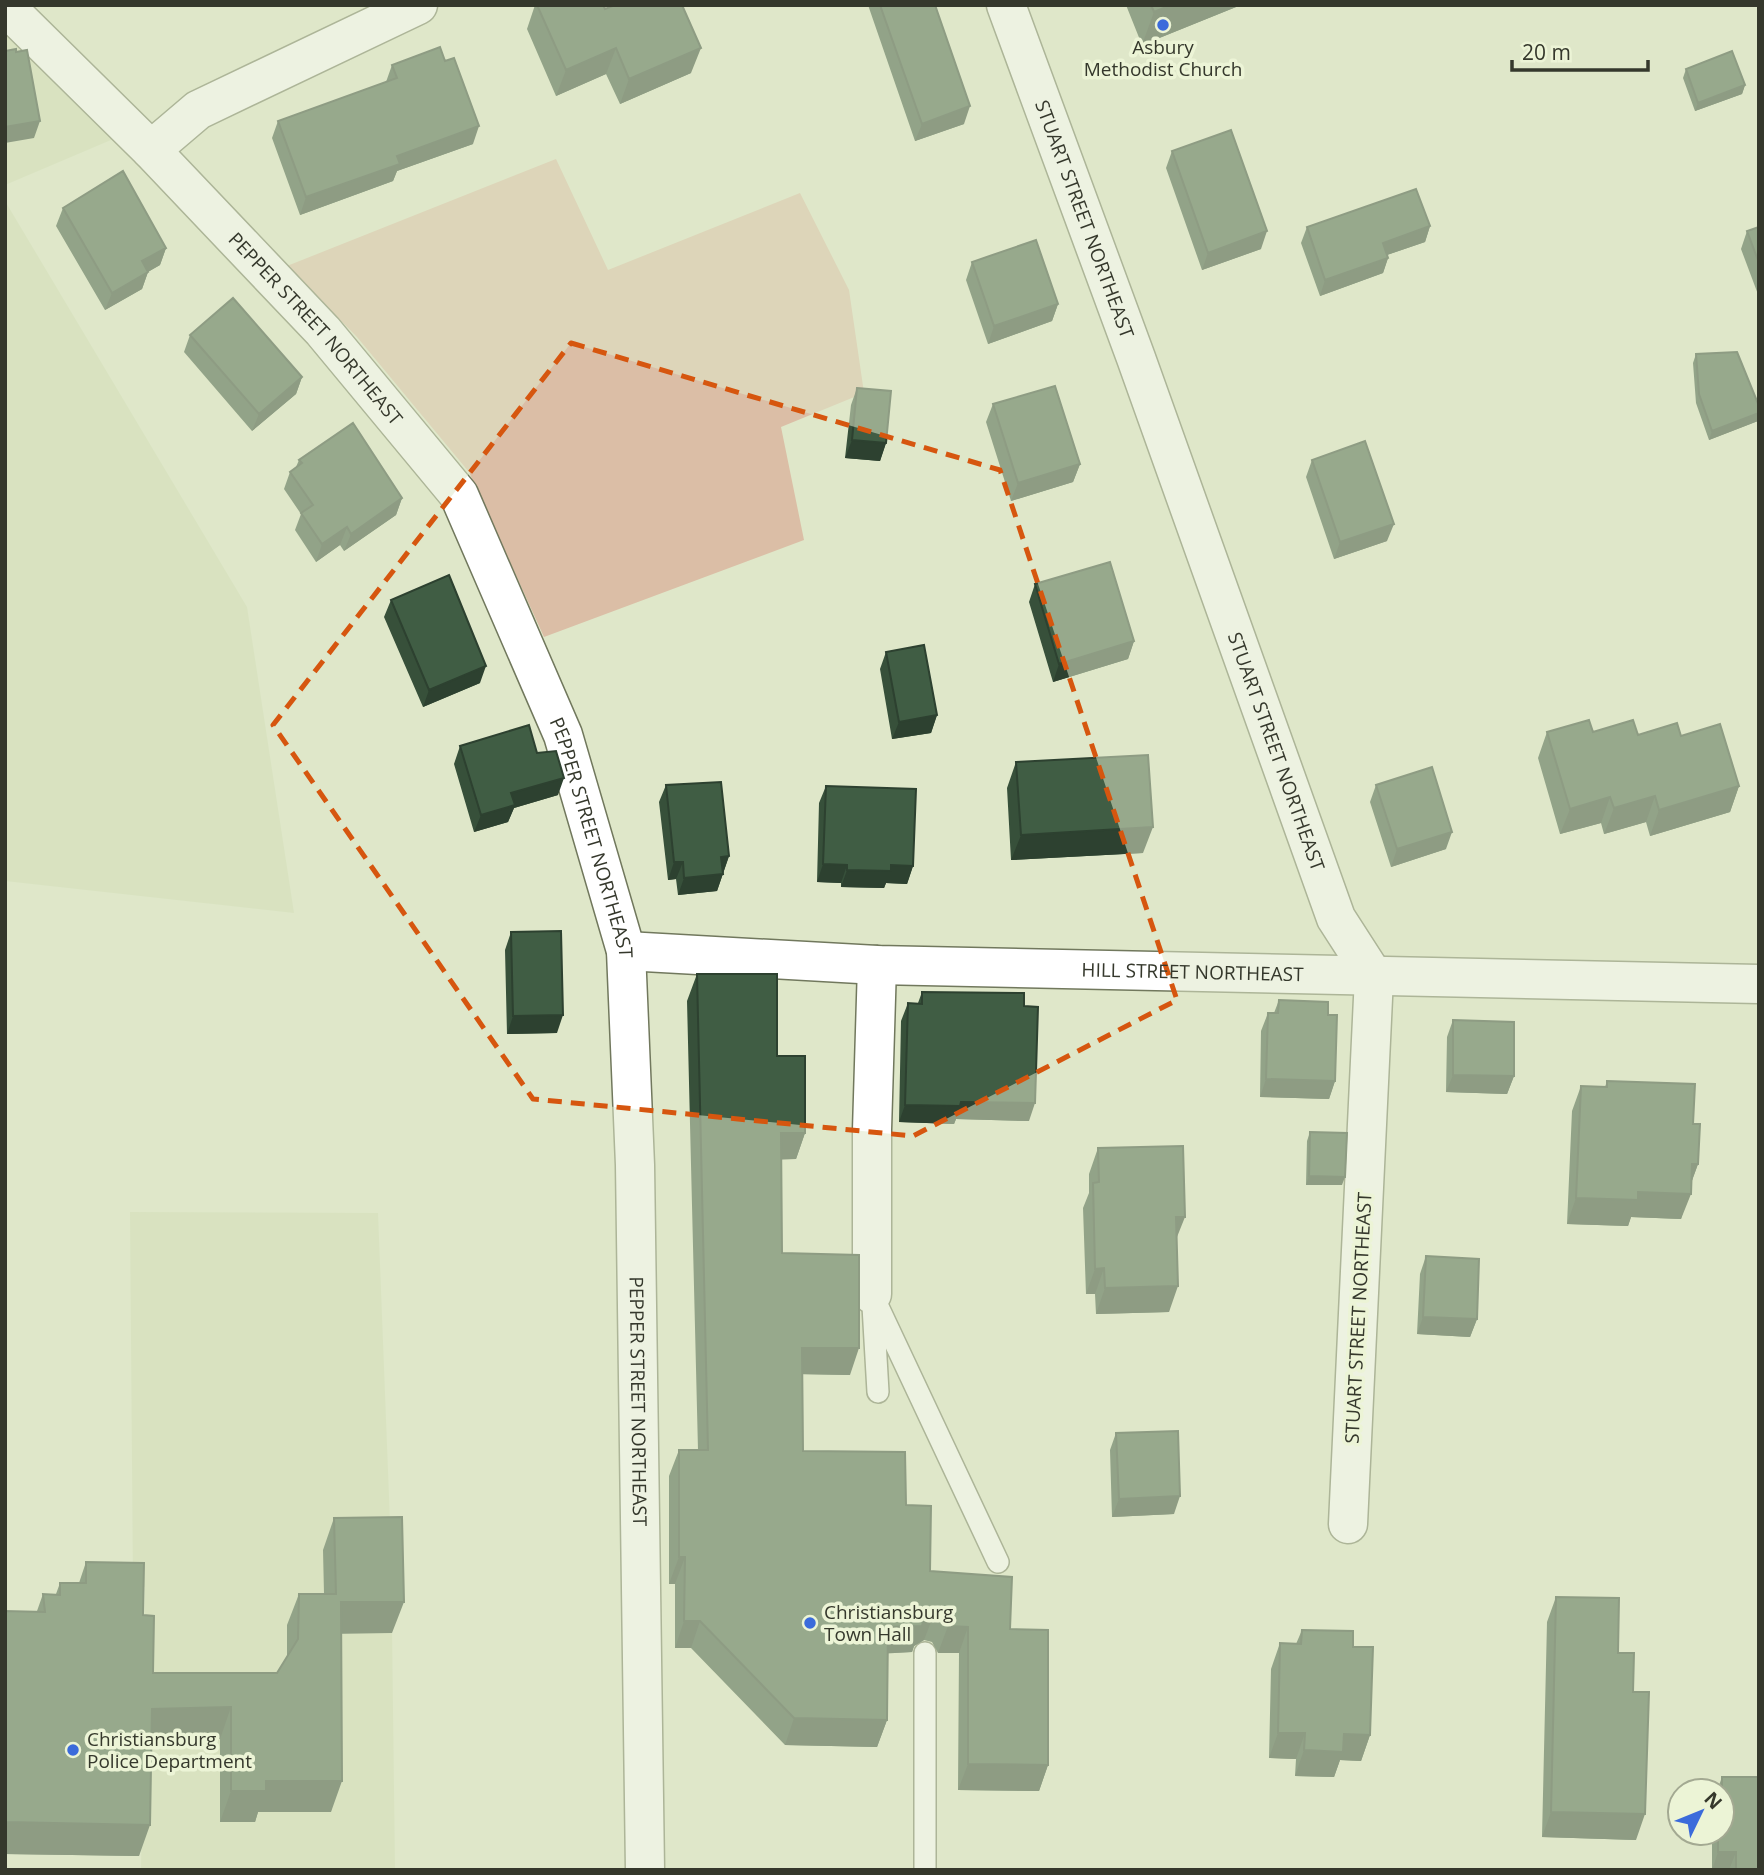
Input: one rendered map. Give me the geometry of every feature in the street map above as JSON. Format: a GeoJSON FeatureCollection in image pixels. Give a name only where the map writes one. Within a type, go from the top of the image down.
{"type":"FeatureCollection","features":[{"type":"Feature","properties":{"kind":"street","name":"STUART STREET NORTHEAST"},"geometry":{"type":"LineString","coordinates":[[1006,5],[1136,358],[1336,918],[1374,976],[1348,1524]]}},
{"type":"Feature","properties":{"kind":"street","name":"PEPPER STREET NORTHEAST"},"geometry":{"type":"LineString","coordinates":[[5,6],[151,150],[323,331],[459,495],[563,735],[626,951],[635,1165],[645,1870]]}},
{"type":"Feature","properties":{"kind":"street"},"geometry":{"type":"LineString","coordinates":[[151,150],[198,110],[413,6]]}},
{"type":"Feature","properties":{"kind":"street","name":"HILL STREET NORTHEAST"},"geometry":{"type":"LineString","coordinates":[[626,951],[877,965],[1759,984]]}},
{"type":"Feature","properties":{"kind":"street"},"geometry":{"type":"LineString","coordinates":[[872,1294],[872,1130],[877,965]]}},
{"type":"Feature","properties":{"kind":"lane"},"geometry":{"type":"LineString","coordinates":[[872,1294],[878,1392]]}},
{"type":"Feature","properties":{"kind":"lane"},"geometry":{"type":"LineString","coordinates":[[872,1294],[998,1562]]}},
{"type":"Feature","properties":{"kind":"lane"},"geometry":{"type":"LineString","coordinates":[[925,1653],[925,1870]]}},
{"type":"Feature","properties":{"kind":"highlighted area"},"geometry":{"type":"Polygon","coordinates":[[[571,343],[1000,470],[1177,1000],[913,1136],[533,1099],[273,725],[571,343]]]}},
{"type":"Feature","properties":{"kind":"shaded area"},"geometry":{"type":"Polygon","coordinates":[[[5,32],[118,137],[5,185],[5,32]]]}},
{"type":"Feature","properties":{"kind":"shaded area"},"geometry":{"type":"Polygon","coordinates":[[[556,159],[608,270],[800,193],[849,290],[864,393],[781,427],[804,540],[544,637],[469,472],[357,337],[287,266],[556,159]]]}},
{"type":"Feature","properties":{"kind":"shaded area"},"geometry":{"type":"Polygon","coordinates":[[[5,201],[247,607],[294,913],[5,881],[5,201]]]}},
{"type":"Feature","properties":{"kind":"shaded area"},"geometry":{"type":"Polygon","coordinates":[[[130,1212],[378,1213],[391,1548],[395,1870],[141,1870],[145,1587],[133,1586],[130,1212]]]}},
{"type":"Feature","properties":{"kind":"building"},"geometry":{"type":"Polygon","coordinates":[[[537,5],[603,5],[605,9],[615,5],[682,5],[701,48],[629,79],[616,48],[566,70],[537,5]]]}},
{"type":"Feature","properties":{"kind":"building"},"geometry":{"type":"Polygon","coordinates":[[[880,5],[935,5],[970,106],[922,124],[880,5]]]}},
{"type":"Feature","properties":{"kind":"building"},"geometry":{"type":"Polygon","coordinates":[[[1151,5],[1171,5],[1154,12],[1151,5]]]}},
{"type":"Feature","properties":{"kind":"building"},"geometry":{"type":"Polygon","coordinates":[[[440,47],[445,61],[454,58],[479,126],[397,156],[400,164],[306,197],[278,121],[397,78],[392,65],[440,47]]]}},
{"type":"Feature","properties":{"kind":"building"},"geometry":{"type":"Polygon","coordinates":[[[16,49],[16,52],[27,50],[40,121],[5,127],[5,51],[16,49]]]}},
{"type":"Feature","properties":{"kind":"building"},"geometry":{"type":"Polygon","coordinates":[[[1732,51],[1745,85],[1698,103],[1686,69],[1732,51]]]}},
{"type":"Feature","properties":{"kind":"building"},"geometry":{"type":"Polygon","coordinates":[[[1231,130],[1267,231],[1208,253],[1172,151],[1231,130]]]}},
{"type":"Feature","properties":{"kind":"building"},"geometry":{"type":"Polygon","coordinates":[[[123,171],[166,248],[142,261],[148,272],[112,293],[63,208],[123,171]]]}},
{"type":"Feature","properties":{"kind":"building"},"geometry":{"type":"Polygon","coordinates":[[[1416,189],[1430,226],[1383,243],[1388,258],[1325,280],[1307,227],[1416,189]]]}},
{"type":"Feature","properties":{"kind":"building"},"geometry":{"type":"Polygon","coordinates":[[[1759,227],[1759,263],[1747,231],[1759,227]]]}},
{"type":"Feature","properties":{"kind":"building"},"geometry":{"type":"Polygon","coordinates":[[[1036,240],[1058,304],[994,326],[972,262],[1036,240]]]}},
{"type":"Feature","properties":{"kind":"building"},"geometry":{"type":"Polygon","coordinates":[[[233,298],[302,377],[259,414],[190,335],[233,298]]]}},
{"type":"Feature","properties":{"kind":"building"},"geometry":{"type":"Polygon","coordinates":[[[1737,352],[1759,406],[1759,413],[1712,431],[1699,394],[1696,354],[1737,352]]]}},
{"type":"Feature","properties":{"kind":"building"},"geometry":{"type":"Polygon","coordinates":[[[1055,386],[1080,464],[1018,483],[993,404],[1055,386]]]}},
{"type":"Feature","properties":{"kind":"building"},"geometry":{"type":"Polygon","coordinates":[[[857,388],[891,391],[886,443],[852,440],[857,388]]]}},
{"type":"Feature","properties":{"kind":"building"},"geometry":{"type":"Polygon","coordinates":[[[353,423],[402,498],[351,534],[347,527],[322,544],[301,513],[313,505],[290,472],[302,463],[299,460],[353,423]]]}},
{"type":"Feature","properties":{"kind":"building"},"geometry":{"type":"Polygon","coordinates":[[[1365,441],[1394,524],[1340,542],[1312,460],[1365,441]]]}},
{"type":"Feature","properties":{"kind":"building"},"geometry":{"type":"Polygon","coordinates":[[[1110,562],[1134,641],[1059,664],[1035,584],[1110,562]]]}},
{"type":"Feature","properties":{"kind":"building"},"geometry":{"type":"Polygon","coordinates":[[[449,575],[486,666],[429,690],[391,600],[449,575]]]}},
{"type":"Feature","properties":{"kind":"building"},"geometry":{"type":"Polygon","coordinates":[[[924,645],[937,715],[899,722],[886,652],[924,645]]]}},
{"type":"Feature","properties":{"kind":"building"},"geometry":{"type":"Polygon","coordinates":[[[1589,720],[1593,732],[1633,720],[1638,735],[1677,723],[1681,736],[1720,724],[1739,786],[1659,810],[1655,796],[1614,808],[1610,797],[1570,809],[1547,732],[1589,720]]]}},
{"type":"Feature","properties":{"kind":"building"},"geometry":{"type":"Polygon","coordinates":[[[529,725],[537,753],[556,751],[564,778],[511,793],[515,805],[481,815],[460,746],[529,725]]]}},
{"type":"Feature","properties":{"kind":"building"},"geometry":{"type":"Polygon","coordinates":[[[1148,755],[1153,827],[1021,835],[1016,762],[1148,755]]]}},
{"type":"Feature","properties":{"kind":"building"},"geometry":{"type":"Polygon","coordinates":[[[1432,767],[1452,832],[1397,849],[1376,785],[1432,767]]]}},
{"type":"Feature","properties":{"kind":"building"},"geometry":{"type":"Polygon","coordinates":[[[721,782],[729,856],[721,857],[723,874],[684,878],[683,862],[674,862],[666,785],[721,782]]]}},
{"type":"Feature","properties":{"kind":"building"},"geometry":{"type":"Polygon","coordinates":[[[826,786],[916,789],[913,866],[891,865],[891,871],[847,870],[847,865],[823,864],[826,786]]]}},
{"type":"Feature","properties":{"kind":"building"},"geometry":{"type":"Polygon","coordinates":[[[561,931],[563,1015],[513,1016],[511,932],[561,931]]]}},
{"type":"Feature","properties":{"kind":"building"},"geometry":{"type":"Polygon","coordinates":[[[697,974],[777,974],[777,1056],[805,1056],[805,1133],[781,1133],[782,1253],[859,1255],[859,1348],[802,1348],[803,1451],[905,1452],[906,1505],[931,1506],[930,1571],[1012,1577],[1010,1629],[1048,1630],[1048,1765],[968,1764],[968,1627],[948,1626],[942,1616],[934,1614],[924,1619],[922,1626],[888,1627],[887,1720],[794,1718],[700,1621],[684,1621],[685,1557],[679,1557],[679,1450],[708,1450],[697,974]]]}},
{"type":"Feature","properties":{"kind":"building"},"geometry":{"type":"Polygon","coordinates":[[[922,992],[1024,993],[1024,1006],[1038,1007],[1035,1103],[961,1102],[960,1106],[905,1105],[908,1003],[922,1004],[922,992]]]}},
{"type":"Feature","properties":{"kind":"building"},"geometry":{"type":"Polygon","coordinates":[[[1279,1000],[1328,1002],[1328,1015],[1337,1015],[1335,1081],[1266,1079],[1268,1013],[1278,1013],[1279,1000]]]}},
{"type":"Feature","properties":{"kind":"building"},"geometry":{"type":"Polygon","coordinates":[[[1453,1020],[1514,1022],[1514,1076],[1453,1075],[1453,1020]]]}},
{"type":"Feature","properties":{"kind":"building"},"geometry":{"type":"Polygon","coordinates":[[[1607,1081],[1695,1084],[1693,1124],[1700,1124],[1698,1164],[1692,1164],[1691,1194],[1638,1192],[1638,1200],[1576,1198],[1581,1086],[1607,1087],[1607,1081]]]}},
{"type":"Feature","properties":{"kind":"building"},"geometry":{"type":"Polygon","coordinates":[[[1310,1132],[1347,1133],[1345,1177],[1309,1176],[1310,1132]]]}},
{"type":"Feature","properties":{"kind":"building"},"geometry":{"type":"Polygon","coordinates":[[[1183,1146],[1185,1217],[1176,1217],[1178,1286],[1105,1288],[1104,1268],[1095,1269],[1093,1183],[1099,1182],[1098,1148],[1183,1146]]]}},
{"type":"Feature","properties":{"kind":"building"},"geometry":{"type":"Polygon","coordinates":[[[1426,1256],[1479,1259],[1477,1319],[1423,1317],[1426,1256]]]}},
{"type":"Feature","properties":{"kind":"building"},"geometry":{"type":"Polygon","coordinates":[[[1178,1431],[1180,1496],[1119,1499],[1116,1433],[1178,1431]]]}},
{"type":"Feature","properties":{"kind":"building"},"geometry":{"type":"Polygon","coordinates":[[[402,1517],[404,1602],[341,1602],[342,1781],[266,1781],[266,1791],[231,1791],[231,1707],[152,1709],[150,1825],[5,1822],[5,1611],[45,1612],[43,1594],[60,1595],[60,1583],[86,1583],[86,1562],[144,1563],[143,1615],[154,1616],[153,1673],[277,1673],[298,1639],[299,1594],[336,1594],[334,1518],[402,1517]]]}},
{"type":"Feature","properties":{"kind":"building"},"geometry":{"type":"Polygon","coordinates":[[[1556,1597],[1619,1598],[1618,1653],[1634,1653],[1633,1692],[1649,1692],[1645,1814],[1551,1812],[1556,1597]]]}},
{"type":"Feature","properties":{"kind":"building"},"geometry":{"type":"Polygon","coordinates":[[[1302,1630],[1353,1631],[1353,1647],[1373,1647],[1370,1735],[1344,1734],[1343,1752],[1304,1750],[1305,1733],[1278,1733],[1280,1643],[1301,1644],[1302,1630]]]}},
{"type":"Feature","properties":{"kind":"building"},"geometry":{"type":"Polygon","coordinates":[[[1736,1777],[1759,1777],[1759,1870],[1736,1870],[1736,1852],[1718,1852],[1718,1847],[1736,1847],[1736,1777]]]}},
{"type":"Feature","properties":{"kind":"place","name":"Asbury Methodist Church"},"geometry":{"type":"Point","coordinates":[1163,25]}},
{"type":"Feature","properties":{"kind":"place","name":"Christiansburg Town Hall"},"geometry":{"type":"Point","coordinates":[810,1623]}},
{"type":"Feature","properties":{"kind":"place","name":"Christiansburg Police Department"},"geometry":{"type":"Point","coordinates":[73,1750]}}]}
